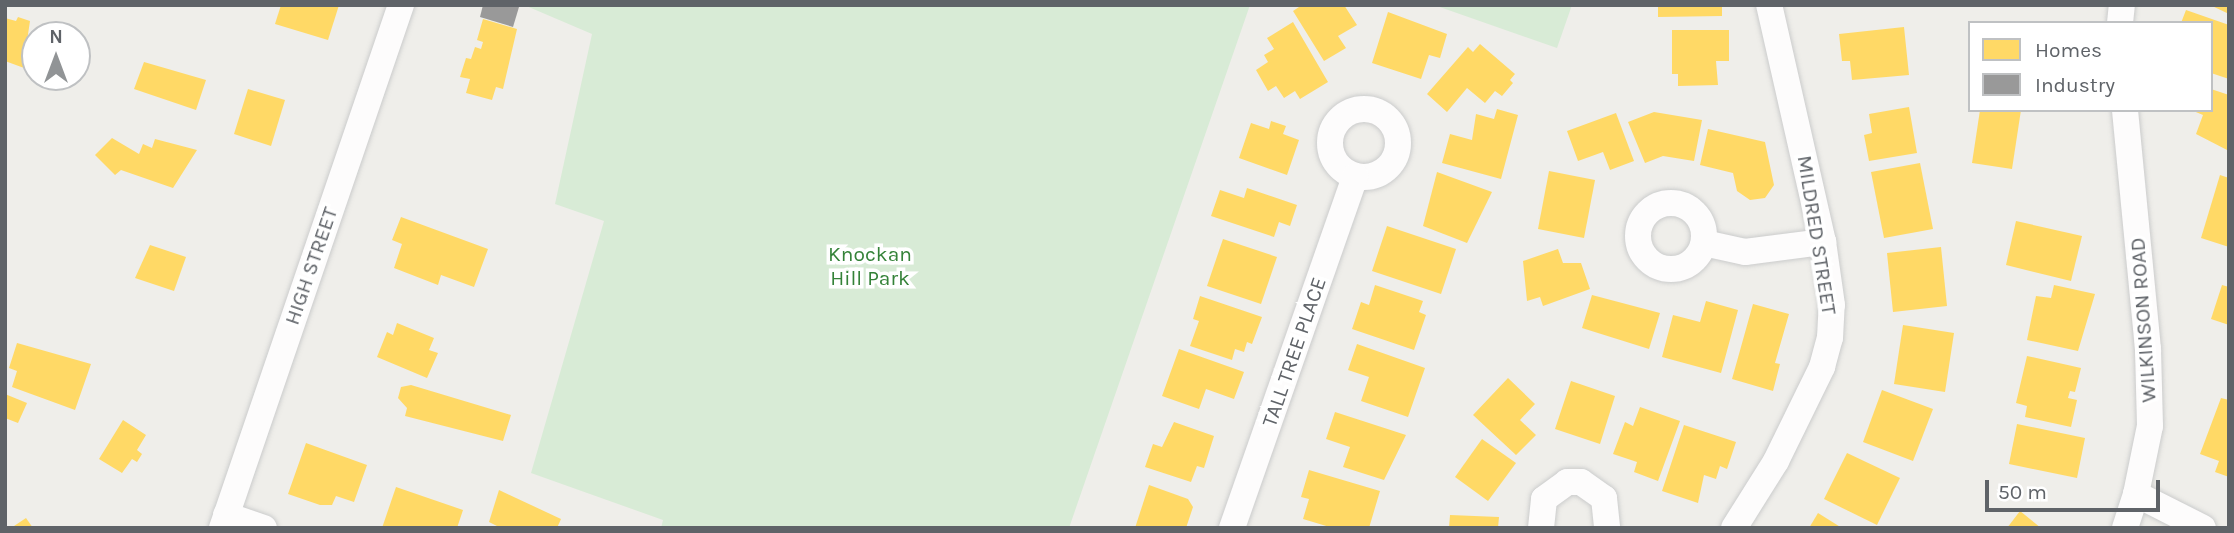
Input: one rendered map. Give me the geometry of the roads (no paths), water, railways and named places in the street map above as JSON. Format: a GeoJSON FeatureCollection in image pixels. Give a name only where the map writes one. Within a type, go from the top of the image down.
{"type":"FeatureCollection","features":[{"type":"Feature","properties":{"kind":"street","name":"HIGH STREET"},"geometry":{"type":"LineString","coordinates":[[224,521],[401,5]]}},
{"type":"Feature","properties":{"kind":"street","name":"MILDRED STREET"},"geometry":{"type":"LineString","coordinates":[[1734,528],[1776,461],[1822,367],[1830,338],[1832,305],[1823,242],[1769,5]]}},
{"type":"Feature","properties":{"kind":"street","name":"WILKINSON ROAD"},"geometry":{"type":"LineString","coordinates":[[2125,112],[2150,390],[2150,426],[2136,494],[2125,528]]}},
{"type":"Feature","properties":{"kind":"street","name":"TALL TREE PLACE"},"geometry":{"type":"LineString","coordinates":[[1232,528],[1355,176]]}},
{"type":"Feature","properties":{"kind":"street"},"geometry":{"type":"LineString","coordinates":[[1704,243],[1745,252],[1823,242]]}},
{"type":"Feature","properties":{"kind":"street"},"geometry":{"type":"LineString","coordinates":[[1541,528],[1544,499],[1567,482],[1581,482],[1604,498],[1609,527]]}},
{"type":"Feature","properties":{"kind":"street"},"geometry":{"type":"LineString","coordinates":[[2136,494],[2203,528]]}},
{"type":"Feature","properties":{"kind":"street"},"geometry":{"type":"LineString","coordinates":[[224,521],[264,528]]}},
{"type":"Feature","properties":{"kind":"park label","name":"Knockan Hill Park"},"geometry":{"type":"Point","coordinates":[870,266]}}]}
